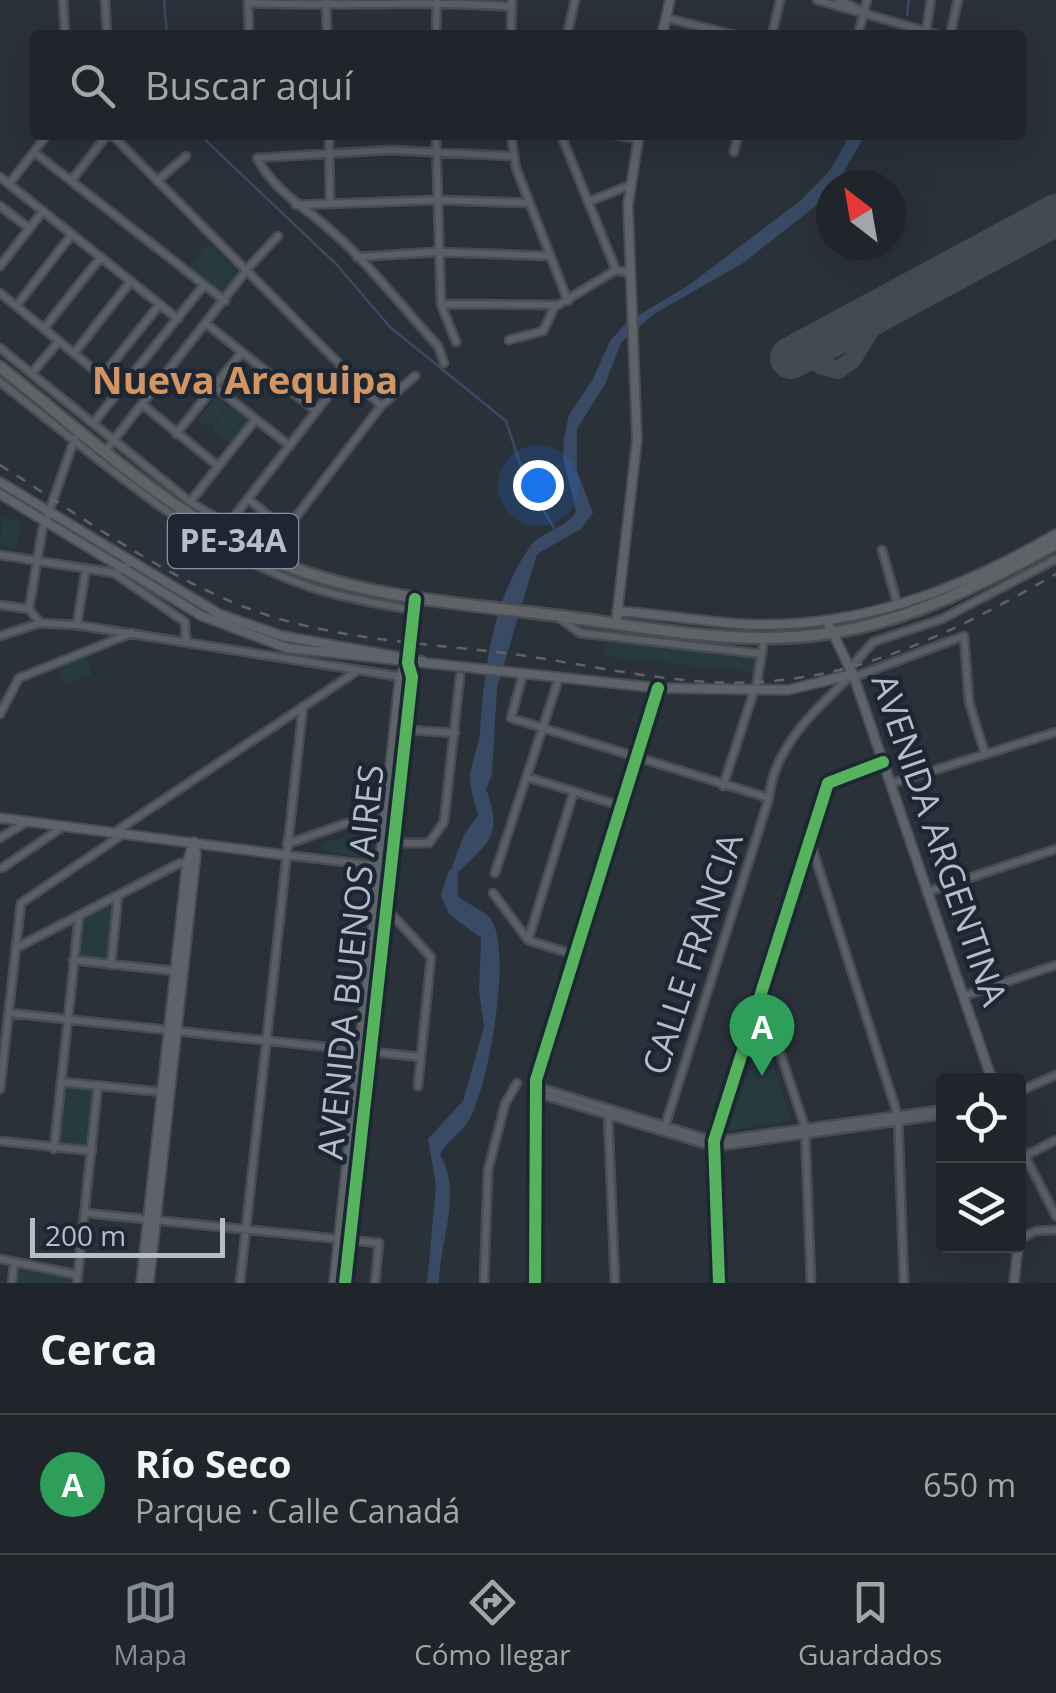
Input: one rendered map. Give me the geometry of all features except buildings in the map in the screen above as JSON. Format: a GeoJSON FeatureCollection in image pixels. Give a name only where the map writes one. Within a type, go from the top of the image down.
{"type":"FeatureCollection","features":[{"type":"Feature","properties":{"kind":"highway","name":"PE-34A"},"geometry":{"type":"LineString","coordinates":[[0,367],[76,434],[106,450],[194,518],[249,549],[337,584],[414,604],[493,608],[764,639],[830,627],[937,599],[1056,544]]}},
{"type":"Feature","properties":{"kind":"street"},"geometry":{"type":"LineString","coordinates":[[63,0],[65,30]]}},
{"type":"Feature","properties":{"kind":"street"},"geometry":{"type":"LineString","coordinates":[[105,0],[107,30]]}},
{"type":"Feature","properties":{"kind":"street"},"geometry":{"type":"LineString","coordinates":[[568,30],[575,0]]}},
{"type":"Feature","properties":{"kind":"street"},"geometry":{"type":"LineString","coordinates":[[663,30],[670,0]]}},
{"type":"Feature","properties":{"kind":"street"},"geometry":{"type":"LineString","coordinates":[[773,30],[780,0]]}},
{"type":"Feature","properties":{"kind":"street"},"geometry":{"type":"LineString","coordinates":[[817,0],[867,10]]}},
{"type":"Feature","properties":{"kind":"street"},"geometry":{"type":"LineString","coordinates":[[839,0],[922,30]]}},
{"type":"Feature","properties":{"kind":"street"},"geometry":{"type":"LineString","coordinates":[[926,30],[930,0]]}},
{"type":"Feature","properties":{"kind":"street"},"geometry":{"type":"LineString","coordinates":[[951,30],[958,0]]}},
{"type":"Feature","properties":{"kind":"street"},"geometry":{"type":"LineString","coordinates":[[436,30],[437,1]]}},
{"type":"Feature","properties":{"kind":"street"},"geometry":{"type":"LineString","coordinates":[[249,30],[248,2],[437,1],[512,4],[511,30]]}},
{"type":"Feature","properties":{"kind":"street"},"geometry":{"type":"LineString","coordinates":[[326,3],[327,30]]}},
{"type":"Feature","properties":{"kind":"street"},"geometry":{"type":"LineString","coordinates":[[666,18],[715,30]]}},
{"type":"Feature","properties":{"kind":"street"},"geometry":{"type":"LineString","coordinates":[[9,184],[43,140]]}},
{"type":"Feature","properties":{"kind":"street"},"geometry":{"type":"LineString","coordinates":[[71,181],[106,140]]}},
{"type":"Feature","properties":{"kind":"street"},"geometry":{"type":"LineString","coordinates":[[115,140],[380,406]]}},
{"type":"Feature","properties":{"kind":"street"},"geometry":{"type":"LineString","coordinates":[[330,140],[330,204]]}},
{"type":"Feature","properties":{"kind":"street"},"geometry":{"type":"LineString","coordinates":[[436,140],[442,304],[456,342]]}},
{"type":"Feature","properties":{"kind":"street"},"geometry":{"type":"LineString","coordinates":[[511,140],[512,156],[568,300]]}},
{"type":"Feature","properties":{"kind":"street"},"geometry":{"type":"LineString","coordinates":[[563,140],[616,270]]}},
{"type":"Feature","properties":{"kind":"street"},"geometry":{"type":"LineString","coordinates":[[604,637],[616,624],[637,440],[630,185],[638,140]]}},
{"type":"Feature","properties":{"kind":"street"},"geometry":{"type":"LineString","coordinates":[[734,152],[737,140]]}},
{"type":"Feature","properties":{"kind":"street"},"geometry":{"type":"LineString","coordinates":[[444,364],[438,346],[326,226],[268,180],[256,158],[436,150],[512,156]]}},
{"type":"Feature","properties":{"kind":"street"},"geometry":{"type":"LineString","coordinates":[[34,152],[225,301]]}},
{"type":"Feature","properties":{"kind":"street"},"geometry":{"type":"LineString","coordinates":[[157,181],[186,156]]}},
{"type":"Feature","properties":{"kind":"street"},"geometry":{"type":"LineString","coordinates":[[0,177],[178,319]]}},
{"type":"Feature","properties":{"kind":"street"},"geometry":{"type":"LineString","coordinates":[[588,202],[630,185]]}},
{"type":"Feature","properties":{"kind":"street"},"geometry":{"type":"LineString","coordinates":[[294,204],[438,200],[529,203]]}},
{"type":"Feature","properties":{"kind":"street"},"geometry":{"type":"LineString","coordinates":[[0,206],[29,228]]}},
{"type":"Feature","properties":{"kind":"street"},"geometry":{"type":"LineString","coordinates":[[0,266],[43,211]]}},
{"type":"Feature","properties":{"kind":"street"},"geometry":{"type":"LineString","coordinates":[[16,305],[72,234]]}},
{"type":"Feature","properties":{"kind":"street"},"geometry":{"type":"LineString","coordinates":[[106,450],[278,236]]}},
{"type":"Feature","properties":{"kind":"street"},"geometry":{"type":"LineString","coordinates":[[356,257],[550,256]]}},
{"type":"Feature","properties":{"kind":"street"},"geometry":{"type":"LineString","coordinates":[[45,327],[101,257]]}},
{"type":"Feature","properties":{"kind":"street"},"geometry":{"type":"LineString","coordinates":[[442,304],[555,306],[616,270],[630,272]]}},
{"type":"Feature","properties":{"kind":"street"},"geometry":{"type":"LineString","coordinates":[[75,352],[131,281]]}},
{"type":"Feature","properties":{"kind":"street"},"geometry":{"type":"LineString","coordinates":[[94,422],[204,286]]}},
{"type":"Feature","properties":{"kind":"street"},"geometry":{"type":"LineString","coordinates":[[0,293],[120,391]]}},
{"type":"Feature","properties":{"kind":"street"},"geometry":{"type":"LineString","coordinates":[[103,375],[160,304]]}},
{"type":"Feature","properties":{"kind":"street"},"geometry":{"type":"LineString","coordinates":[[509,340],[543,331],[555,306]]}},
{"type":"Feature","properties":{"kind":"street"},"geometry":{"type":"LineString","coordinates":[[208,325],[317,411]]}},
{"type":"Feature","properties":{"kind":"street"},"geometry":{"type":"LineString","coordinates":[[32,373],[59,341]]}},
{"type":"Feature","properties":{"kind":"street"},"geometry":{"type":"LineString","coordinates":[[0,348],[190,502],[226,527],[260,542],[286,530],[380,406],[415,376]]}},
{"type":"Feature","properties":{"kind":"street"},"geometry":{"type":"LineString","coordinates":[[176,434],[242,352]]}},
{"type":"Feature","properties":{"kind":"street"},"geometry":{"type":"LineString","coordinates":[[226,527],[346,373]]}},
{"type":"Feature","properties":{"kind":"street"},"geometry":{"type":"LineString","coordinates":[[0,382],[76,434],[172,517],[280,576],[332,594],[414,604],[408,659]]}},
{"type":"Feature","properties":{"kind":"street"},"geometry":{"type":"LineString","coordinates":[[215,387],[290,446]]}},
{"type":"Feature","properties":{"kind":"street"},"geometry":{"type":"LineString","coordinates":[[143,406],[218,466]]}},
{"type":"Feature","properties":{"kind":"street"},"geometry":{"type":"LineString","coordinates":[[190,502],[255,420]]}},
{"type":"Feature","properties":{"kind":"street"},"geometry":{"type":"LineString","coordinates":[[29,609],[46,522],[76,434]]}},
{"type":"Feature","properties":{"kind":"street"},"geometry":{"type":"LineString","coordinates":[[0,482],[52,512],[202,616],[256,639],[315,653],[408,659],[658,688],[788,690],[967,638],[969,702],[985,754]]}},
{"type":"Feature","properties":{"kind":"street"},"geometry":{"type":"LineString","coordinates":[[0,494],[128,565]]}},
{"type":"Feature","properties":{"kind":"street"},"geometry":{"type":"LineString","coordinates":[[248,499],[286,530]]}},
{"type":"Feature","properties":{"kind":"street"},"geometry":{"type":"LineString","coordinates":[[617,611],[739,624],[830,627],[898,606],[937,599],[1056,534]]}},
{"type":"Feature","properties":{"kind":"street"},"geometry":{"type":"LineString","coordinates":[[882,550],[898,606]]}},
{"type":"Feature","properties":{"kind":"street"},"geometry":{"type":"LineString","coordinates":[[0,555],[114,572],[184,622],[186,641]]}},
{"type":"Feature","properties":{"kind":"street"},"geometry":{"type":"LineString","coordinates":[[758,795],[770,786],[798,733],[874,642],[942,619],[1056,559]]}},
{"type":"Feature","properties":{"kind":"street"},"geometry":{"type":"LineString","coordinates":[[114,572],[128,565]]}},
{"type":"Feature","properties":{"kind":"street"},"geometry":{"type":"LineString","coordinates":[[77,625],[86,568]]}},
{"type":"Feature","properties":{"kind":"street"},"geometry":{"type":"LineString","coordinates":[[0,605],[29,609],[40,623]]}},
{"type":"Feature","properties":{"kind":"street"},"geometry":{"type":"LineString","coordinates":[[558,616],[580,634],[762,654]]}},
{"type":"Feature","properties":{"kind":"street"},"geometry":{"type":"LineString","coordinates":[[0,636],[40,623],[77,625],[412,678]]}},
{"type":"Feature","properties":{"kind":"street","name":"AVENIDA ARGENTINA"},"geometry":{"type":"LineString","coordinates":[[830,627],[852,673],[990,1073]]}},
{"type":"Feature","properties":{"kind":"street"},"geometry":{"type":"LineString","coordinates":[[1,710],[19,678],[134,632]]}},
{"type":"Feature","properties":{"kind":"street"},"geometry":{"type":"LineString","coordinates":[[723,786],[753,690],[764,639]]}},
{"type":"Feature","properties":{"kind":"street","name":"AVENIDA BUENOS AIRES"},"geometry":{"type":"LineString","coordinates":[[334,1283],[400,676],[408,659]]}},
{"type":"Feature","properties":{"kind":"street","name":"AVENIDA BUENOS AIRES"},"geometry":{"type":"LineString","coordinates":[[346,1283],[412,678],[408,659]]}},
{"type":"Feature","properties":{"kind":"street"},"geometry":{"type":"LineString","coordinates":[[0,1089],[21,902],[355,672]]}},
{"type":"Feature","properties":{"kind":"street"},"geometry":{"type":"LineString","coordinates":[[518,674],[509,716],[544,732],[769,798]]}},
{"type":"Feature","properties":{"kind":"street"},"geometry":{"type":"LineString","coordinates":[[394,843],[429,843],[444,822],[460,676]]}},
{"type":"Feature","properties":{"kind":"street"},"geometry":{"type":"LineString","coordinates":[[495,873],[559,678]]}},
{"type":"Feature","properties":{"kind":"street"},"geometry":{"type":"LineString","coordinates":[[535,1283],[536,1089],[658,688]]}},
{"type":"Feature","properties":{"kind":"street"},"geometry":{"type":"LineString","coordinates":[[240,1283],[302,706]]}},
{"type":"Feature","properties":{"kind":"street"},"geometry":{"type":"LineString","coordinates":[[394,729],[455,733]]}},
{"type":"Feature","properties":{"kind":"street"},"geometry":{"type":"LineString","coordinates":[[890,784],[1056,732]]}},
{"type":"Feature","properties":{"kind":"street"},"geometry":{"type":"LineString","coordinates":[[719,1283],[714,1144],[800,864],[828,783],[883,762]]}},
{"type":"Feature","properties":{"kind":"street"},"geometry":{"type":"LineString","coordinates":[[527,777],[621,806]]}},
{"type":"Feature","properties":{"kind":"street","name":"CALLE FRANCIA"},"geometry":{"type":"LineString","coordinates":[[665,1126],[770,786]]}},
{"type":"Feature","properties":{"kind":"street"},"geometry":{"type":"LineString","coordinates":[[528,940],[574,791]]}},
{"type":"Feature","properties":{"kind":"street"},"geometry":{"type":"LineString","coordinates":[[287,844],[344,824],[397,816]]}},
{"type":"Feature","properties":{"kind":"street"},"geometry":{"type":"LineString","coordinates":[[1,817],[390,867]]}},
{"type":"Feature","properties":{"kind":"street"},"geometry":{"type":"LineString","coordinates":[[0,838],[25,823]]}},
{"type":"Feature","properties":{"kind":"street"},"geometry":{"type":"LineString","coordinates":[[2,868],[64,826]]}},
{"type":"Feature","properties":{"kind":"street"},"geometry":{"type":"LineString","coordinates":[[810,840],[898,1119],[904,1283]]}},
{"type":"Feature","properties":{"kind":"street"},"geometry":{"type":"LineString","coordinates":[[149,1283],[162,1092],[173,1033],[176,972],[194,842]]}},
{"type":"Feature","properties":{"kind":"street"},"geometry":{"type":"LineString","coordinates":[[928,892],[1056,849]]}},
{"type":"Feature","properties":{"kind":"street"},"geometry":{"type":"LineString","coordinates":[[18,947],[118,894],[191,863]]}},
{"type":"Feature","properties":{"kind":"street"},"geometry":{"type":"LineString","coordinates":[[141,1283],[152,1219],[191,863]]}},
{"type":"Feature","properties":{"kind":"street"},"geometry":{"type":"LineString","coordinates":[[800,864],[817,866]]}},
{"type":"Feature","properties":{"kind":"street"},"geometry":{"type":"LineString","coordinates":[[492,893],[528,940],[576,955]]}},
{"type":"Feature","properties":{"kind":"street"},"geometry":{"type":"LineString","coordinates":[[111,965],[118,894]]}},
{"type":"Feature","properties":{"kind":"street"},"geometry":{"type":"LineString","coordinates":[[385,906],[431,957],[418,1086]]}},
{"type":"Feature","properties":{"kind":"street"},"geometry":{"type":"LineString","coordinates":[[54,1149],[79,916]]}},
{"type":"Feature","properties":{"kind":"street"},"geometry":{"type":"LineString","coordinates":[[73,960],[176,972]]}},
{"type":"Feature","properties":{"kind":"street"},"geometry":{"type":"LineString","coordinates":[[964,996],[1056,964]]}},
{"type":"Feature","properties":{"kind":"street"},"geometry":{"type":"LineString","coordinates":[[760,993],[805,1130],[812,1283]]}},
{"type":"Feature","properties":{"kind":"street"},"geometry":{"type":"LineString","coordinates":[[8,1013],[267,1044],[420,1057]]}},
{"type":"Feature","properties":{"kind":"street"},"geometry":{"type":"LineString","coordinates":[[1026,1088],[1056,1075]]}},
{"type":"Feature","properties":{"kind":"street"},"geometry":{"type":"LineString","coordinates":[[61,1082],[162,1092]]}},
{"type":"Feature","properties":{"kind":"street"},"geometry":{"type":"LineString","coordinates":[[484,1283],[488,1170],[505,1104],[518,1082]]}},
{"type":"Feature","properties":{"kind":"street"},"geometry":{"type":"LineString","coordinates":[[0,1259],[78,1279],[98,1085]]}},
{"type":"Feature","properties":{"kind":"street"},"geometry":{"type":"LineString","coordinates":[[536,1089],[714,1144]]}},
{"type":"Feature","properties":{"kind":"street"},"geometry":{"type":"LineString","coordinates":[[608,1110],[714,1144],[936,1113]]}},
{"type":"Feature","properties":{"kind":"street"},"geometry":{"type":"LineString","coordinates":[[608,1110],[615,1283]]}},
{"type":"Feature","properties":{"kind":"street"},"geometry":{"type":"LineString","coordinates":[[1026,1155],[1056,1140]]}},
{"type":"Feature","properties":{"kind":"street"},"geometry":{"type":"LineString","coordinates":[[0,1142],[92,1151]]}},
{"type":"Feature","properties":{"kind":"street"},"geometry":{"type":"LineString","coordinates":[[1026,1158],[1056,1216]]}},
{"type":"Feature","properties":{"kind":"street"},"geometry":{"type":"LineString","coordinates":[[86,1213],[379,1243],[375,1283]]}},
{"type":"Feature","properties":{"kind":"street"},"geometry":{"type":"LineString","coordinates":[[1026,1237],[1036,1231],[1056,1230]]}},
{"type":"Feature","properties":{"kind":"street"},"geometry":{"type":"LineString","coordinates":[[1014,1283],[1017,1253]]}},
{"type":"Feature","properties":{"kind":"street"},"geometry":{"type":"LineString","coordinates":[[12,1283],[14,1264]]}},
{"type":"Feature","properties":{"kind":"green space"},"geometry":{"type":"Polygon","coordinates":[[[208,243],[238,273],[223,294],[189,267],[208,243]]]}},
{"type":"Feature","properties":{"kind":"green space"},"geometry":{"type":"Polygon","coordinates":[[[216,397],[227,406],[209,428],[198,419],[216,397]]]}},
{"type":"Feature","properties":{"kind":"green space"},"geometry":{"type":"Polygon","coordinates":[[[229,406],[248,421],[231,443],[211,429],[229,406]]]}},
{"type":"Feature","properties":{"kind":"green space"},"geometry":{"type":"Polygon","coordinates":[[[3,517],[22,521],[16,549],[0,546],[3,517]]]}},
{"type":"Feature","properties":{"kind":"green space"},"geometry":{"type":"Polygon","coordinates":[[[608,642],[756,658],[754,672],[601,656],[608,642]]]}},
{"type":"Feature","properties":{"kind":"green space"},"geometry":{"type":"Polygon","coordinates":[[[86,658],[92,675],[63,684],[58,667],[86,658]]]}},
{"type":"Feature","properties":{"kind":"green space"},"geometry":{"type":"Polygon","coordinates":[[[376,829],[372,860],[323,850],[324,843],[376,829]]]}},
{"type":"Feature","properties":{"kind":"green space"},"geometry":{"type":"Polygon","coordinates":[[[113,902],[107,960],[80,957],[84,917],[113,902]]]}},
{"type":"Feature","properties":{"kind":"green space"},"geometry":{"type":"Polygon","coordinates":[[[762,1032],[791,1120],[728,1131],[762,1032]]]}},
{"type":"Feature","properties":{"kind":"green space"},"geometry":{"type":"Polygon","coordinates":[[[65,1086],[93,1089],[87,1146],[59,1143],[65,1086]]]}},
{"type":"Feature","properties":{"kind":"green space"},"geometry":{"type":"Polygon","coordinates":[[[19,1268],[73,1278],[72,1283],[17,1283],[19,1268]]]}},
{"type":"Feature","properties":{"kind":"water"},"geometry":{"type":"Polygon","coordinates":[[[847,140],[862,140],[845,170],[830,170],[847,140]]]}},
{"type":"Feature","properties":{"kind":"water"},"geometry":{"type":"Polygon","coordinates":[[[816,184],[813,208],[743,263],[654,314],[621,343],[605,384],[577,429],[577,471],[593,513],[581,529],[537,554],[497,688],[492,775],[486,789],[493,827],[485,844],[458,873],[458,896],[490,918],[497,934],[499,987],[490,1050],[476,1103],[466,1125],[440,1155],[447,1169],[450,1201],[439,1283],[427,1283],[436,1186],[428,1139],[463,1101],[484,1027],[479,991],[481,938],[449,914],[441,896],[464,835],[478,815],[471,771],[498,613],[529,548],[567,522],[576,511],[563,459],[564,436],[569,415],[593,379],[610,341],[626,323],[689,285],[800,201],[816,184]]]}},
{"type":"Feature","properties":{"kind":"waterway"},"geometry":{"type":"LineString","coordinates":[[164,0],[167,30]]}},
{"type":"Feature","properties":{"kind":"waterway"},"geometry":{"type":"LineString","coordinates":[[907,15],[909,0]]}},
{"type":"Feature","properties":{"kind":"waterway"},"geometry":{"type":"LineString","coordinates":[[205,140],[337,265],[390,327],[506,421],[525,479],[554,528]]}},
{"type":"Feature","properties":{"kind":"waterway"},"geometry":{"type":"LineString","coordinates":[[443,892],[450,871]]}},
{"type":"Feature","properties":{"kind":"taxiway"},"geometry":{"type":"LineString","coordinates":[[859,320],[817,333],[811,347],[820,365],[838,370],[852,360],[885,306]]}},
{"type":"Feature","properties":{"kind":"runway"},"geometry":{"type":"LineString","coordinates":[[791,358],[1056,215]]}},
{"type":"Feature","properties":{"kind":"railway"},"geometry":{"type":"LineString","coordinates":[[0,465],[179,577],[272,617],[367,637],[693,681],[800,678],[877,659],[950,630],[1056,574]]}},
{"type":"Feature","properties":{"kind":"cycle path"},"geometry":{"type":"LineString","coordinates":[[345,1283],[412,677],[408,663],[415,599]]}},
{"type":"Feature","properties":{"kind":"cycle path"},"geometry":{"type":"LineString","coordinates":[[535,1283],[536,1080],[658,688]]}},
{"type":"Feature","properties":{"kind":"cycle path"},"geometry":{"type":"LineString","coordinates":[[719,1283],[714,1141],[828,783],[883,762]]}},
{"type":"Feature","properties":{"kind":"place","name":"Río Seco"},"geometry":{"type":"Point","coordinates":[762,1076]}},
{"type":"Feature","properties":{"kind":"district","name":"Nueva Arequipa"},"geometry":{"type":"Point","coordinates":[245,381]}}]}
